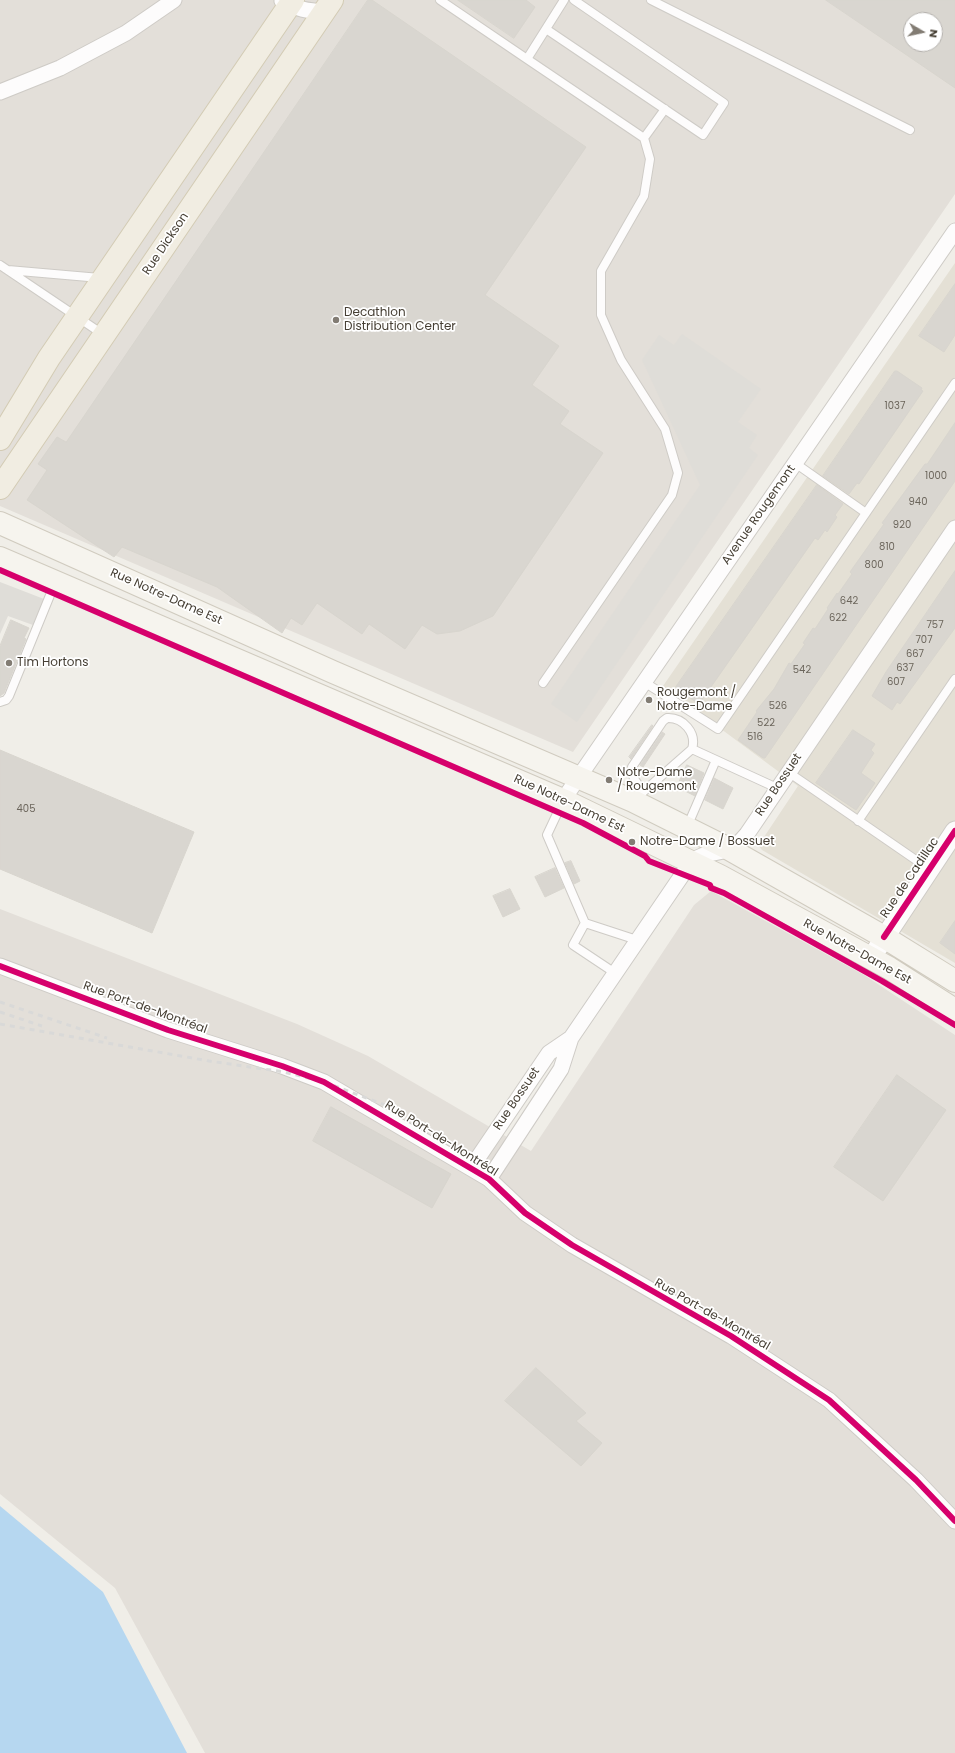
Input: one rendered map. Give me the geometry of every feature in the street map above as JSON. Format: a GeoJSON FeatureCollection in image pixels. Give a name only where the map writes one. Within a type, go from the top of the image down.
{"type":"FeatureCollection","features":[{"type":"Feature","properties":{"kind":"main road"},"geometry":{"type":"LineString","coordinates":[[0,439],[49,358],[222,103],[288,2]]}},
{"type":"Feature","properties":{"kind":"main road","name":"Rue Dickson"},"geometry":{"type":"LineString","coordinates":[[0,488],[328,6]]}},
{"type":"Feature","properties":{"kind":"main road"},"geometry":{"type":"LineString","coordinates":[[222,103],[250,121]]}},
{"type":"Feature","properties":{"kind":"main road"},"geometry":{"type":"LineString","coordinates":[[168,182],[196,200]]}},
{"type":"Feature","properties":{"kind":"main road"},"geometry":{"type":"LineString","coordinates":[[0,420],[49,358]]}},
{"type":"Feature","properties":{"kind":"main road","name":"Rue Notre-Dame Est"},"geometry":{"type":"LineString","coordinates":[[0,523],[333,672],[579,777],[638,796],[687,827],[729,849],[884,937],[955,981]]}},
{"type":"Feature","properties":{"kind":"main road","name":"Rue Notre-Dame Est"},"geometry":{"type":"LineString","coordinates":[[1,561],[56,581],[323,695],[563,800],[727,880],[871,958],[955,1010]]}},
{"type":"Feature","properties":{"kind":"main road"},"geometry":{"type":"LineString","coordinates":[[323,695],[333,672]]}},
{"type":"Feature","properties":{"kind":"street"},"geometry":{"type":"LineString","coordinates":[[0,92],[60,68],[126,33],[174,0]]}},
{"type":"Feature","properties":{"kind":"street"},"geometry":{"type":"LineString","coordinates":[[288,2],[306,11],[328,6]]}},
{"type":"Feature","properties":{"kind":"street","name":"Avenue Rougemont"},"geometry":{"type":"LineString","coordinates":[[563,800],[955,231]]}},
{"type":"Feature","properties":{"kind":"street","name":"Rue Bossuet"},"geometry":{"type":"LineString","coordinates":[[488,1179],[561,1069],[571,1038],[690,862],[706,853],[729,849],[740,841],[746,834],[955,528]]}},
{"type":"Feature","properties":{"kind":"street","name":"Rue de Cadillac"},"geometry":{"type":"LineString","coordinates":[[871,958],[955,831]]}},
{"type":"Feature","properties":{"kind":"street","name":"Rue Port-de-Montréal"},"geometry":{"type":"LineString","coordinates":[[0,966],[168,1030],[282,1066],[324,1082],[488,1179],[525,1213],[572,1245],[731,1336],[829,1400],[916,1480],[955,1521]]}},
{"type":"Feature","properties":{"kind":"street","name":"Rue Bossuet"},"geometry":{"type":"LineString","coordinates":[[471,1168],[549,1053],[571,1038]]}},
{"type":"Feature","properties":{"kind":"lane"},"geometry":{"type":"LineString","coordinates":[[440,0],[644,138],[650,159],[644,196],[601,272],[602,315],[621,360],[665,429],[678,473],[672,495],[543,683]]}},
{"type":"Feature","properties":{"kind":"lane"},"geometry":{"type":"LineString","coordinates":[[527,59],[563,0]]}},
{"type":"Feature","properties":{"kind":"lane"},"geometry":{"type":"LineString","coordinates":[[546,29],[703,135],[724,103],[574,0]]}},
{"type":"Feature","properties":{"kind":"lane"},"geometry":{"type":"LineString","coordinates":[[651,0],[910,130]]}},
{"type":"Feature","properties":{"kind":"lane"},"geometry":{"type":"LineString","coordinates":[[644,138],[665,109]]}},
{"type":"Feature","properties":{"kind":"lane"},"geometry":{"type":"LineString","coordinates":[[0,265],[104,335]]}},
{"type":"Feature","properties":{"kind":"lane"},"geometry":{"type":"LineString","coordinates":[[7,270],[103,278]]}},
{"type":"Feature","properties":{"kind":"lane"},"geometry":{"type":"LineString","coordinates":[[644,682],[718,729],[955,383]]}},
{"type":"Feature","properties":{"kind":"lane"},"geometry":{"type":"LineString","coordinates":[[795,463],[866,513]]}},
{"type":"Feature","properties":{"kind":"lane"},"geometry":{"type":"LineString","coordinates":[[0,702],[6,700],[9,696],[56,581]]}},
{"type":"Feature","properties":{"kind":"lane"},"geometry":{"type":"LineString","coordinates":[[858,821],[955,679]]}},
{"type":"Feature","properties":{"kind":"lane"},"geometry":{"type":"LineString","coordinates":[[667,718],[677,720],[692,731],[694,737],[692,748],[638,796],[634,777],[631,771],[632,767],[663,721],[667,718]]}},
{"type":"Feature","properties":{"kind":"lane"},"geometry":{"type":"LineString","coordinates":[[692,748],[777,788]]}},
{"type":"Feature","properties":{"kind":"lane"},"geometry":{"type":"LineString","coordinates":[[687,827],[716,760]]}},
{"type":"Feature","properties":{"kind":"lane"},"geometry":{"type":"LineString","coordinates":[[788,772],[929,869]]}},
{"type":"Feature","properties":{"kind":"lane"},"geometry":{"type":"LineString","coordinates":[[563,800],[547,835],[585,923],[637,940]]}},
{"type":"Feature","properties":{"kind":"lane"},"geometry":{"type":"LineString","coordinates":[[585,923],[573,945],[614,974]]}},
{"type":"Feature","properties":{"kind":"shaded area"},"geometry":{"type":"Polygon","coordinates":[[[0,0],[955,0],[955,194],[573,752],[0,506],[0,0]]]}},
{"type":"Feature","properties":{"kind":"shaded area"},"geometry":{"type":"Polygon","coordinates":[[[955,263],[955,963],[762,850],[759,846],[760,843],[798,786],[663,686],[955,263]]]}},
{"type":"Feature","properties":{"kind":"shaded area"},"geometry":{"type":"Polygon","coordinates":[[[682,334],[761,389],[738,422],[757,435],[749,448],[758,455],[577,722],[551,704],[700,485],[642,360],[659,335],[674,345],[682,334]]]}},
{"type":"Feature","properties":{"kind":"shaded area"},"geometry":{"type":"Polygon","coordinates":[[[0,582],[44,599],[33,625],[8,616],[0,634],[0,582]]]}},
{"type":"Feature","properties":{"kind":"shaded area"},"geometry":{"type":"Polygon","coordinates":[[[711,891],[864,975],[955,1035],[955,1753],[205,1753],[115,1588],[0,1494],[0,909],[297,1024],[368,1056],[531,1151],[694,905],[711,891]]]}},
{"type":"Feature","properties":{"kind":"water"},"geometry":{"type":"Polygon","coordinates":[[[0,1506],[103,1592],[187,1753],[0,1753],[0,1506]]]}},
{"type":"Feature","properties":{"kind":"building","name":"Decathlon Distribution Center"},"geometry":{"type":"Polygon","coordinates":[[[368,0],[372,0],[586,147],[485,295],[559,346],[532,385],[569,411],[560,424],[603,453],[493,616],[460,631],[437,634],[422,625],[405,649],[369,624],[362,634],[317,603],[302,625],[291,618],[282,633],[217,587],[122,547],[114,557],[27,500],[47,470],[38,464],[57,437],[66,442],[368,0]]]}},
{"type":"Feature","properties":{"kind":"building"},"geometry":{"type":"Polygon","coordinates":[[[458,0],[526,0],[535,7],[514,38],[458,0]]]}},
{"type":"Feature","properties":{"kind":"building"},"geometry":{"type":"Polygon","coordinates":[[[826,0],[955,0],[955,88],[826,0]]]}},
{"type":"Feature","properties":{"kind":"building"},"geometry":{"type":"Polygon","coordinates":[[[955,284],[955,335],[944,352],[919,336],[955,284]]]}},
{"type":"Feature","properties":{"kind":"building"},"geometry":{"type":"Polygon","coordinates":[[[895,371],[922,388],[921,390],[923,391],[859,484],[857,483],[849,494],[823,476],[895,371]]]}},
{"type":"Feature","properties":{"kind":"building"},"geometry":{"type":"Polygon","coordinates":[[[955,423],[955,481],[765,758],[763,758],[738,740],[757,712],[756,711],[774,689],[789,663],[791,664],[805,644],[803,643],[813,628],[815,629],[837,593],[838,594],[852,574],[850,572],[884,524],[882,523],[925,464],[927,464],[955,423]]]}},
{"type":"Feature","properties":{"kind":"building"},"geometry":{"type":"Polygon","coordinates":[[[817,485],[843,504],[835,515],[837,517],[827,532],[825,530],[818,540],[815,538],[699,704],[676,687],[817,485]]]}},
{"type":"Feature","properties":{"kind":"building"},"geometry":{"type":"Polygon","coordinates":[[[955,571],[955,628],[900,704],[897,702],[892,710],[872,696],[886,672],[955,571]]]}},
{"type":"Feature","properties":{"kind":"building","name":"Tim Hortons"},"geometry":{"type":"Polygon","coordinates":[[[11,620],[29,628],[4,693],[0,696],[0,646],[11,620]]]}},
{"type":"Feature","properties":{"kind":"building"},"geometry":{"type":"Polygon","coordinates":[[[652,725],[653,726],[631,759],[629,757],[652,725]]]}},
{"type":"Feature","properties":{"kind":"building"},"geometry":{"type":"Polygon","coordinates":[[[853,730],[875,744],[871,750],[874,753],[861,773],[875,783],[856,810],[816,783],[853,730]]]}},
{"type":"Feature","properties":{"kind":"building"},"geometry":{"type":"Polygon","coordinates":[[[662,732],[665,734],[643,767],[640,765],[662,732]]]}},
{"type":"Feature","properties":{"kind":"building"},"geometry":{"type":"Polygon","coordinates":[[[0,750],[194,832],[152,933],[0,869],[0,750]]]}},
{"type":"Feature","properties":{"kind":"building"},"geometry":{"type":"Polygon","coordinates":[[[687,765],[704,773],[695,796],[677,787],[687,765]]]}},
{"type":"Feature","properties":{"kind":"building"},"geometry":{"type":"Polygon","coordinates":[[[714,778],[733,788],[723,809],[705,800],[714,778]]]}},
{"type":"Feature","properties":{"kind":"building"},"geometry":{"type":"Polygon","coordinates":[[[571,861],[580,881],[574,884],[565,863],[571,861]]]}},
{"type":"Feature","properties":{"kind":"building"},"geometry":{"type":"Polygon","coordinates":[[[555,868],[564,888],[545,897],[535,877],[555,868]]]}},
{"type":"Feature","properties":{"kind":"building"},"geometry":{"type":"Polygon","coordinates":[[[510,889],[520,909],[503,917],[493,896],[510,889]]]}},
{"type":"Feature","properties":{"kind":"building"},"geometry":{"type":"Polygon","coordinates":[[[955,921],[955,954],[940,943],[955,921]]]}},
{"type":"Feature","properties":{"kind":"building"},"geometry":{"type":"Polygon","coordinates":[[[897,1075],[946,1110],[883,1201],[834,1167],[897,1075]]]}},
{"type":"Feature","properties":{"kind":"building"},"geometry":{"type":"Polygon","coordinates":[[[331,1107],[451,1174],[432,1208],[313,1141],[331,1107]]]}},
{"type":"Feature","properties":{"kind":"building"},"geometry":{"type":"Polygon","coordinates":[[[536,1368],[586,1413],[576,1421],[602,1443],[581,1466],[505,1401],[536,1368]]]}},
{"type":"Feature","properties":{"kind":"railway"},"geometry":{"type":"LineString","coordinates":[[0,1002],[107,1038]]}},
{"type":"Feature","properties":{"kind":"railway"},"geometry":{"type":"LineString","coordinates":[[0,1012],[42,1026]]}},
{"type":"Feature","properties":{"kind":"railway"},"geometry":{"type":"LineString","coordinates":[[0,1024],[209,1061],[284,1072],[324,1082],[396,1109]]}},
{"type":"Feature","properties":{"kind":"cycle path"},"geometry":{"type":"LineString","coordinates":[[0,570],[583,823],[645,856],[649,861],[710,885],[711,888],[724,893],[882,981],[955,1025]]}},
{"type":"Feature","properties":{"kind":"cycle path"},"geometry":{"type":"LineString","coordinates":[[884,937],[955,831]]}},
{"type":"Feature","properties":{"kind":"cycle path"},"geometry":{"type":"LineString","coordinates":[[0,966],[168,1030],[282,1066],[324,1082],[489,1179],[525,1213],[572,1245],[731,1336],[829,1400],[916,1480],[955,1521]]}},
{"type":"Feature","properties":{"kind":"place","name":"Decathlon Distribution Center"},"geometry":{"type":"Point","coordinates":[336,320]}},
{"type":"Feature","properties":{"kind":"place","name":"Tim Hortons"},"geometry":{"type":"Point","coordinates":[9,663]}},
{"type":"Feature","properties":{"kind":"place","name":"Rougemont / Notre-Dame"},"geometry":{"type":"Point","coordinates":[649,700]}},
{"type":"Feature","properties":{"kind":"place","name":"Notre-Dame / Rougemont"},"geometry":{"type":"Point","coordinates":[609,780]}},
{"type":"Feature","properties":{"kind":"place","name":"Notre-Dame / Bossuet"},"geometry":{"type":"Point","coordinates":[632,842]}}]}
